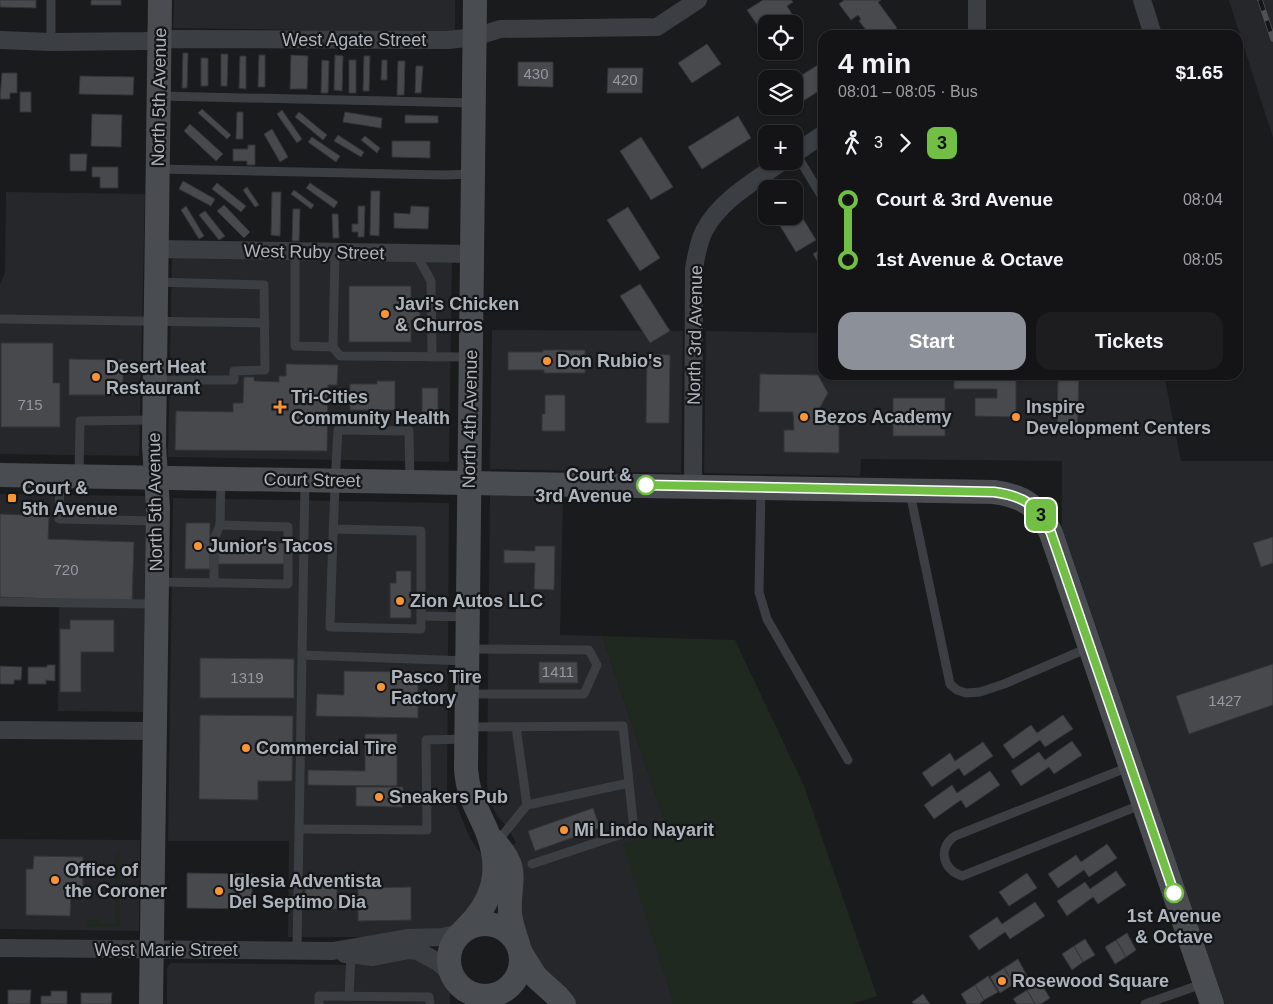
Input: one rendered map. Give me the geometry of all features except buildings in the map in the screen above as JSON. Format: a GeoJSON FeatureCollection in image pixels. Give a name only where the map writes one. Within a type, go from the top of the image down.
{"type":"FeatureCollection","features":[{"type":"Feature","properties":{"kind":"street","name":"North 5th Avenue"},"geometry":{"type":"LineString","coordinates":[[152,1004],[158,521],[154,420],[160,0]]}},
{"type":"Feature","properties":{"kind":"street","name":"North 4th Avenue"},"geometry":{"type":"LineString","coordinates":[[475,0],[466,769],[468,786],[475,809],[492,838],[506,856],[512,871],[511,920],[520,948]]}},
{"type":"Feature","properties":{"kind":"street","name":"West Agate Street"},"geometry":{"type":"LineString","coordinates":[[0,40],[51,42],[160,41],[175,39],[448,40],[475,37],[500,29],[657,27],[698,0]]}},
{"type":"Feature","properties":{"kind":"street"},"geometry":{"type":"LineString","coordinates":[[977,0],[977,30]]}},
{"type":"Feature","properties":{"kind":"street"},"geometry":{"type":"LineString","coordinates":[[1142,0],[1151,30]]}},
{"type":"Feature","properties":{"kind":"street","name":"North 3rd Avenue"},"geometry":{"type":"LineString","coordinates":[[803,148],[818,138]]}},
{"type":"Feature","properties":{"kind":"street","name":"North 3rd Avenue"},"geometry":{"type":"LineString","coordinates":[[694,487],[694,269],[698,249],[704,232],[718,211],[771,170]]}},
{"type":"Feature","properties":{"kind":"street","name":"West Ruby Street"},"geometry":{"type":"LineString","coordinates":[[157,249],[472,254]]}},
{"type":"Feature","properties":{"kind":"street","name":"Court Street"},"geometry":{"type":"LineString","coordinates":[[0,474],[305,481],[761,487],[994,492],[1008,494],[1030,504],[1039,512],[1051,533],[1090,647]]}},
{"type":"Feature","properties":{"kind":"street"},"geometry":{"type":"LineString","coordinates":[[1090,647],[1208,993]]}},
{"type":"Feature","properties":{"kind":"street"},"geometry":{"type":"LineString","coordinates":[[0,730],[155,731]]}},
{"type":"Feature","properties":{"kind":"street","name":"North 4th Avenue"},"geometry":{"type":"LineString","coordinates":[[463,931],[485,905],[493,886],[492,838]]}},
{"type":"Feature","properties":{"kind":"street"},"geometry":{"type":"LineString","coordinates":[[546,1004],[528,994],[497,997],[480,996],[454,986],[449,966],[449,954],[453,943],[463,931],[478,924],[498,926],[506,930],[520,948],[536,977],[558,996],[564,1004]]}},
{"type":"Feature","properties":{"kind":"street","name":"West Marie Street"},"geometry":{"type":"LineString","coordinates":[[0,948],[333,951],[407,938],[444,937],[463,931]]}},
{"type":"Feature","properties":{"kind":"street"},"geometry":{"type":"LineString","coordinates":[[497,997],[514,984],[520,973],[522,963],[520,948]]}},
{"type":"Feature","properties":{"kind":"street","name":"West Marie Street"},"geometry":{"type":"LineString","coordinates":[[333,951],[350,955],[383,956],[409,950],[418,951],[438,962],[454,986]]}},
{"type":"Feature","properties":{"kind":"lane"},"geometry":{"type":"LineString","coordinates":[[51,0],[51,42]]}},
{"type":"Feature","properties":{"kind":"lane"},"geometry":{"type":"LineString","coordinates":[[159,96],[474,103]]}},
{"type":"Feature","properties":{"kind":"lane"},"geometry":{"type":"LineString","coordinates":[[158,169],[435,175],[473,174]]}},
{"type":"Feature","properties":{"kind":"lane"},"geometry":{"type":"LineString","coordinates":[[802,170],[818,192]]}},
{"type":"Feature","properties":{"kind":"lane"},"geometry":{"type":"LineString","coordinates":[[295,252],[295,346],[333,347]]}},
{"type":"Feature","properties":{"kind":"lane"},"geometry":{"type":"LineString","coordinates":[[335,253],[333,347],[340,356],[470,357]]}},
{"type":"Feature","properties":{"kind":"lane"},"geometry":{"type":"LineString","coordinates":[[416,254],[431,281],[432,357]]}},
{"type":"Feature","properties":{"kind":"lane"},"geometry":{"type":"LineString","coordinates":[[155,380],[234,380],[234,371],[265,370],[264,285],[156,282]]}},
{"type":"Feature","properties":{"kind":"lane"},"geometry":{"type":"LineString","coordinates":[[0,319],[265,323]]}},
{"type":"Feature","properties":{"kind":"lane"},"geometry":{"type":"LineString","coordinates":[[154,420],[80,421],[70,476],[59,519],[158,521]]}},
{"type":"Feature","properties":{"kind":"lane"},"geometry":{"type":"LineString","coordinates":[[333,530],[421,531],[421,630],[330,627],[334,481],[338,430],[409,432],[410,482]]}},
{"type":"Feature","properties":{"kind":"lane"},"geometry":{"type":"LineString","coordinates":[[214,582],[214,539],[220,525],[221,479]]}},
{"type":"Feature","properties":{"kind":"lane"},"geometry":{"type":"LineString","coordinates":[[297,950],[305,481]]}},
{"type":"Feature","properties":{"kind":"lane"},"geometry":{"type":"LineString","coordinates":[[761,487],[759,592],[767,619],[848,760]]}},
{"type":"Feature","properties":{"kind":"lane"},"geometry":{"type":"LineString","coordinates":[[910,490],[950,684],[957,690],[980,692],[1004,684],[1090,647]]}},
{"type":"Feature","properties":{"kind":"lane"},"geometry":{"type":"LineString","coordinates":[[0,602],[157,593],[214,582],[288,584],[288,527],[220,525]]}},
{"type":"Feature","properties":{"kind":"lane"},"geometry":{"type":"LineString","coordinates":[[421,616],[467,617]]}},
{"type":"Feature","properties":{"kind":"lane"},"geometry":{"type":"LineString","coordinates":[[302,655],[467,655],[589,650],[597,665],[584,694],[466,694]]}},
{"type":"Feature","properties":{"kind":"lane"},"geometry":{"type":"LineString","coordinates":[[299,829],[427,830],[426,740],[516,726],[623,726],[634,830],[532,864]]}},
{"type":"Feature","properties":{"kind":"lane"},"geometry":{"type":"LineString","coordinates":[[516,726],[526,805]]}},
{"type":"Feature","properties":{"kind":"lane"},"geometry":{"type":"LineString","coordinates":[[1131,766],[955,836],[948,841],[945,848],[945,861],[949,869],[955,874],[962,876],[1144,804]]}},
{"type":"Feature","properties":{"kind":"lane"},"geometry":{"type":"LineString","coordinates":[[492,838],[526,805],[630,783]]}},
{"type":"Feature","properties":{"kind":"lane"},"geometry":{"type":"LineString","coordinates":[[349,996],[350,955]]}},
{"type":"Feature","properties":{"kind":"lane"},"geometry":{"type":"LineString","coordinates":[[1145,1004],[1208,993]]}},
{"type":"Feature","properties":{"kind":"lane"},"geometry":{"type":"LineString","coordinates":[[319,1004],[319,996],[349,996],[383,1000],[429,997],[430,1004]]}},
{"type":"Feature","properties":{"kind":"shaded area"},"geometry":{"type":"Polygon","coordinates":[[[174,0],[455,0],[455,32],[173,28],[174,0]]]}},
{"type":"Feature","properties":{"kind":"shaded area"},"geometry":{"type":"Polygon","coordinates":[[[1229,0],[1273,0],[1273,138],[1243,44],[1243,30],[1239,30],[1229,0]]]}},
{"type":"Feature","properties":{"kind":"shaded area"},"geometry":{"type":"Polygon","coordinates":[[[6,192],[145,194],[139,456],[0,454],[0,285],[5,272],[6,192]]]}},
{"type":"Feature","properties":{"kind":"shaded area"},"geometry":{"type":"Polygon","coordinates":[[[172,257],[452,260],[449,462],[168,457],[172,257]]]}},
{"type":"Feature","properties":{"kind":"shaded area"},"geometry":{"type":"Polygon","coordinates":[[[492,330],[683,331],[681,473],[490,469],[492,330]]]}},
{"type":"Feature","properties":{"kind":"shaded area"},"geometry":{"type":"Polygon","coordinates":[[[706,331],[818,333],[818,380],[1165,380],[1181,461],[1273,461],[1273,1004],[1225,1004],[1062,527],[1062,461],[861,459],[860,476],[704,473],[706,331]]]}},
{"type":"Feature","properties":{"kind":"shaded area"},"geometry":{"type":"Polygon","coordinates":[[[0,494],[146,496],[143,712],[58,711],[59,600],[0,599],[0,494]]]}},
{"type":"Feature","properties":{"kind":"shaded area"},"geometry":{"type":"Polygon","coordinates":[[[490,495],[563,497],[560,635],[602,636],[668,830],[624,845],[674,1004],[570,1004],[546,981],[519,932],[512,845],[516,843],[509,829],[497,816],[488,797],[490,495]]]}},
{"type":"Feature","properties":{"kind":"shaded area"},"geometry":{"type":"Polygon","coordinates":[[[173,498],[449,503],[447,792],[456,804],[470,838],[481,854],[489,879],[456,927],[370,937],[288,937],[289,841],[168,841],[173,498]]]}},
{"type":"Feature","properties":{"kind":"shaded area"},"geometry":{"type":"Polygon","coordinates":[[[602,636],[735,640],[804,786],[877,996],[852,1004],[674,1004],[623,844],[668,830],[602,636]]]}},
{"type":"Feature","properties":{"kind":"shaded area"},"geometry":{"type":"Polygon","coordinates":[[[0,839],[140,840],[139,931],[0,929],[0,839]]]}},
{"type":"Feature","properties":{"kind":"shaded area"},"geometry":{"type":"Polygon","coordinates":[[[115,853],[119,853],[120,926],[87,927],[87,920],[99,920],[99,923],[115,923],[115,853]]]}},
{"type":"Feature","properties":{"kind":"shaded area"},"geometry":{"type":"Polygon","coordinates":[[[414,955],[447,979],[450,1004],[167,1004],[167,968],[171,963],[367,965],[414,955]]]}},
{"type":"Feature","properties":{"kind":"railway"},"geometry":{"type":"LineString","coordinates":[[1260,0],[1273,39]]}},
{"type":"Feature","properties":{"kind":"bus line","name":"3"},"geometry":{"type":"LineString","coordinates":[[646,485],[994,492],[1008,494],[1030,504],[1039,512],[1051,533],[1174,893]]}},
{"type":"Feature","properties":{"kind":"place","name":"Javi's Chicken & Churros"},"geometry":{"type":"Point","coordinates":[385,314]}},
{"type":"Feature","properties":{"kind":"place","name":"Don Rubio's"},"geometry":{"type":"Point","coordinates":[547,361]}},
{"type":"Feature","properties":{"kind":"place","name":"Desert Heat Restaurant"},"geometry":{"type":"Point","coordinates":[96,377]}},
{"type":"Feature","properties":{"kind":"place","name":"Tri-Cities Community Health"},"geometry":{"type":"Point","coordinates":[280,407]}},
{"type":"Feature","properties":{"kind":"place","name":"Bezos Academy"},"geometry":{"type":"Point","coordinates":[804,417]}},
{"type":"Feature","properties":{"kind":"place","name":"Inspire Development Centers"},"geometry":{"type":"Point","coordinates":[1016,417]}},
{"type":"Feature","properties":{"kind":"place","name":"Court & 3rd Avenue"},"geometry":{"type":"Point","coordinates":[646,485]}},
{"type":"Feature","properties":{"kind":"place","name":"Court & 5th Avenue"},"geometry":{"type":"Point","coordinates":[12,498]}},
{"type":"Feature","properties":{"kind":"place","name":"Junior's Tacos"},"geometry":{"type":"Point","coordinates":[198,546]}},
{"type":"Feature","properties":{"kind":"place","name":"Zion Autos LLC"},"geometry":{"type":"Point","coordinates":[400,601]}},
{"type":"Feature","properties":{"kind":"place","name":"Pasco Tire Factory"},"geometry":{"type":"Point","coordinates":[381,687]}},
{"type":"Feature","properties":{"kind":"place","name":"Commercial Tire"},"geometry":{"type":"Point","coordinates":[246,748]}},
{"type":"Feature","properties":{"kind":"place","name":"Sneakers Pub"},"geometry":{"type":"Point","coordinates":[379,797]}},
{"type":"Feature","properties":{"kind":"place","name":"Mi Lindo Nayarit"},"geometry":{"type":"Point","coordinates":[564,830]}},
{"type":"Feature","properties":{"kind":"place","name":"Office of the Coroner"},"geometry":{"type":"Point","coordinates":[55,880]}},
{"type":"Feature","properties":{"kind":"place","name":"Iglesia Adventista Del Septimo Dia"},"geometry":{"type":"Point","coordinates":[219,891]}},
{"type":"Feature","properties":{"kind":"place","name":"1st Avenue & Octave"},"geometry":{"type":"Point","coordinates":[1174,893]}},
{"type":"Feature","properties":{"kind":"place","name":"Rosewood Square"},"geometry":{"type":"Point","coordinates":[1002,981]}}]}
